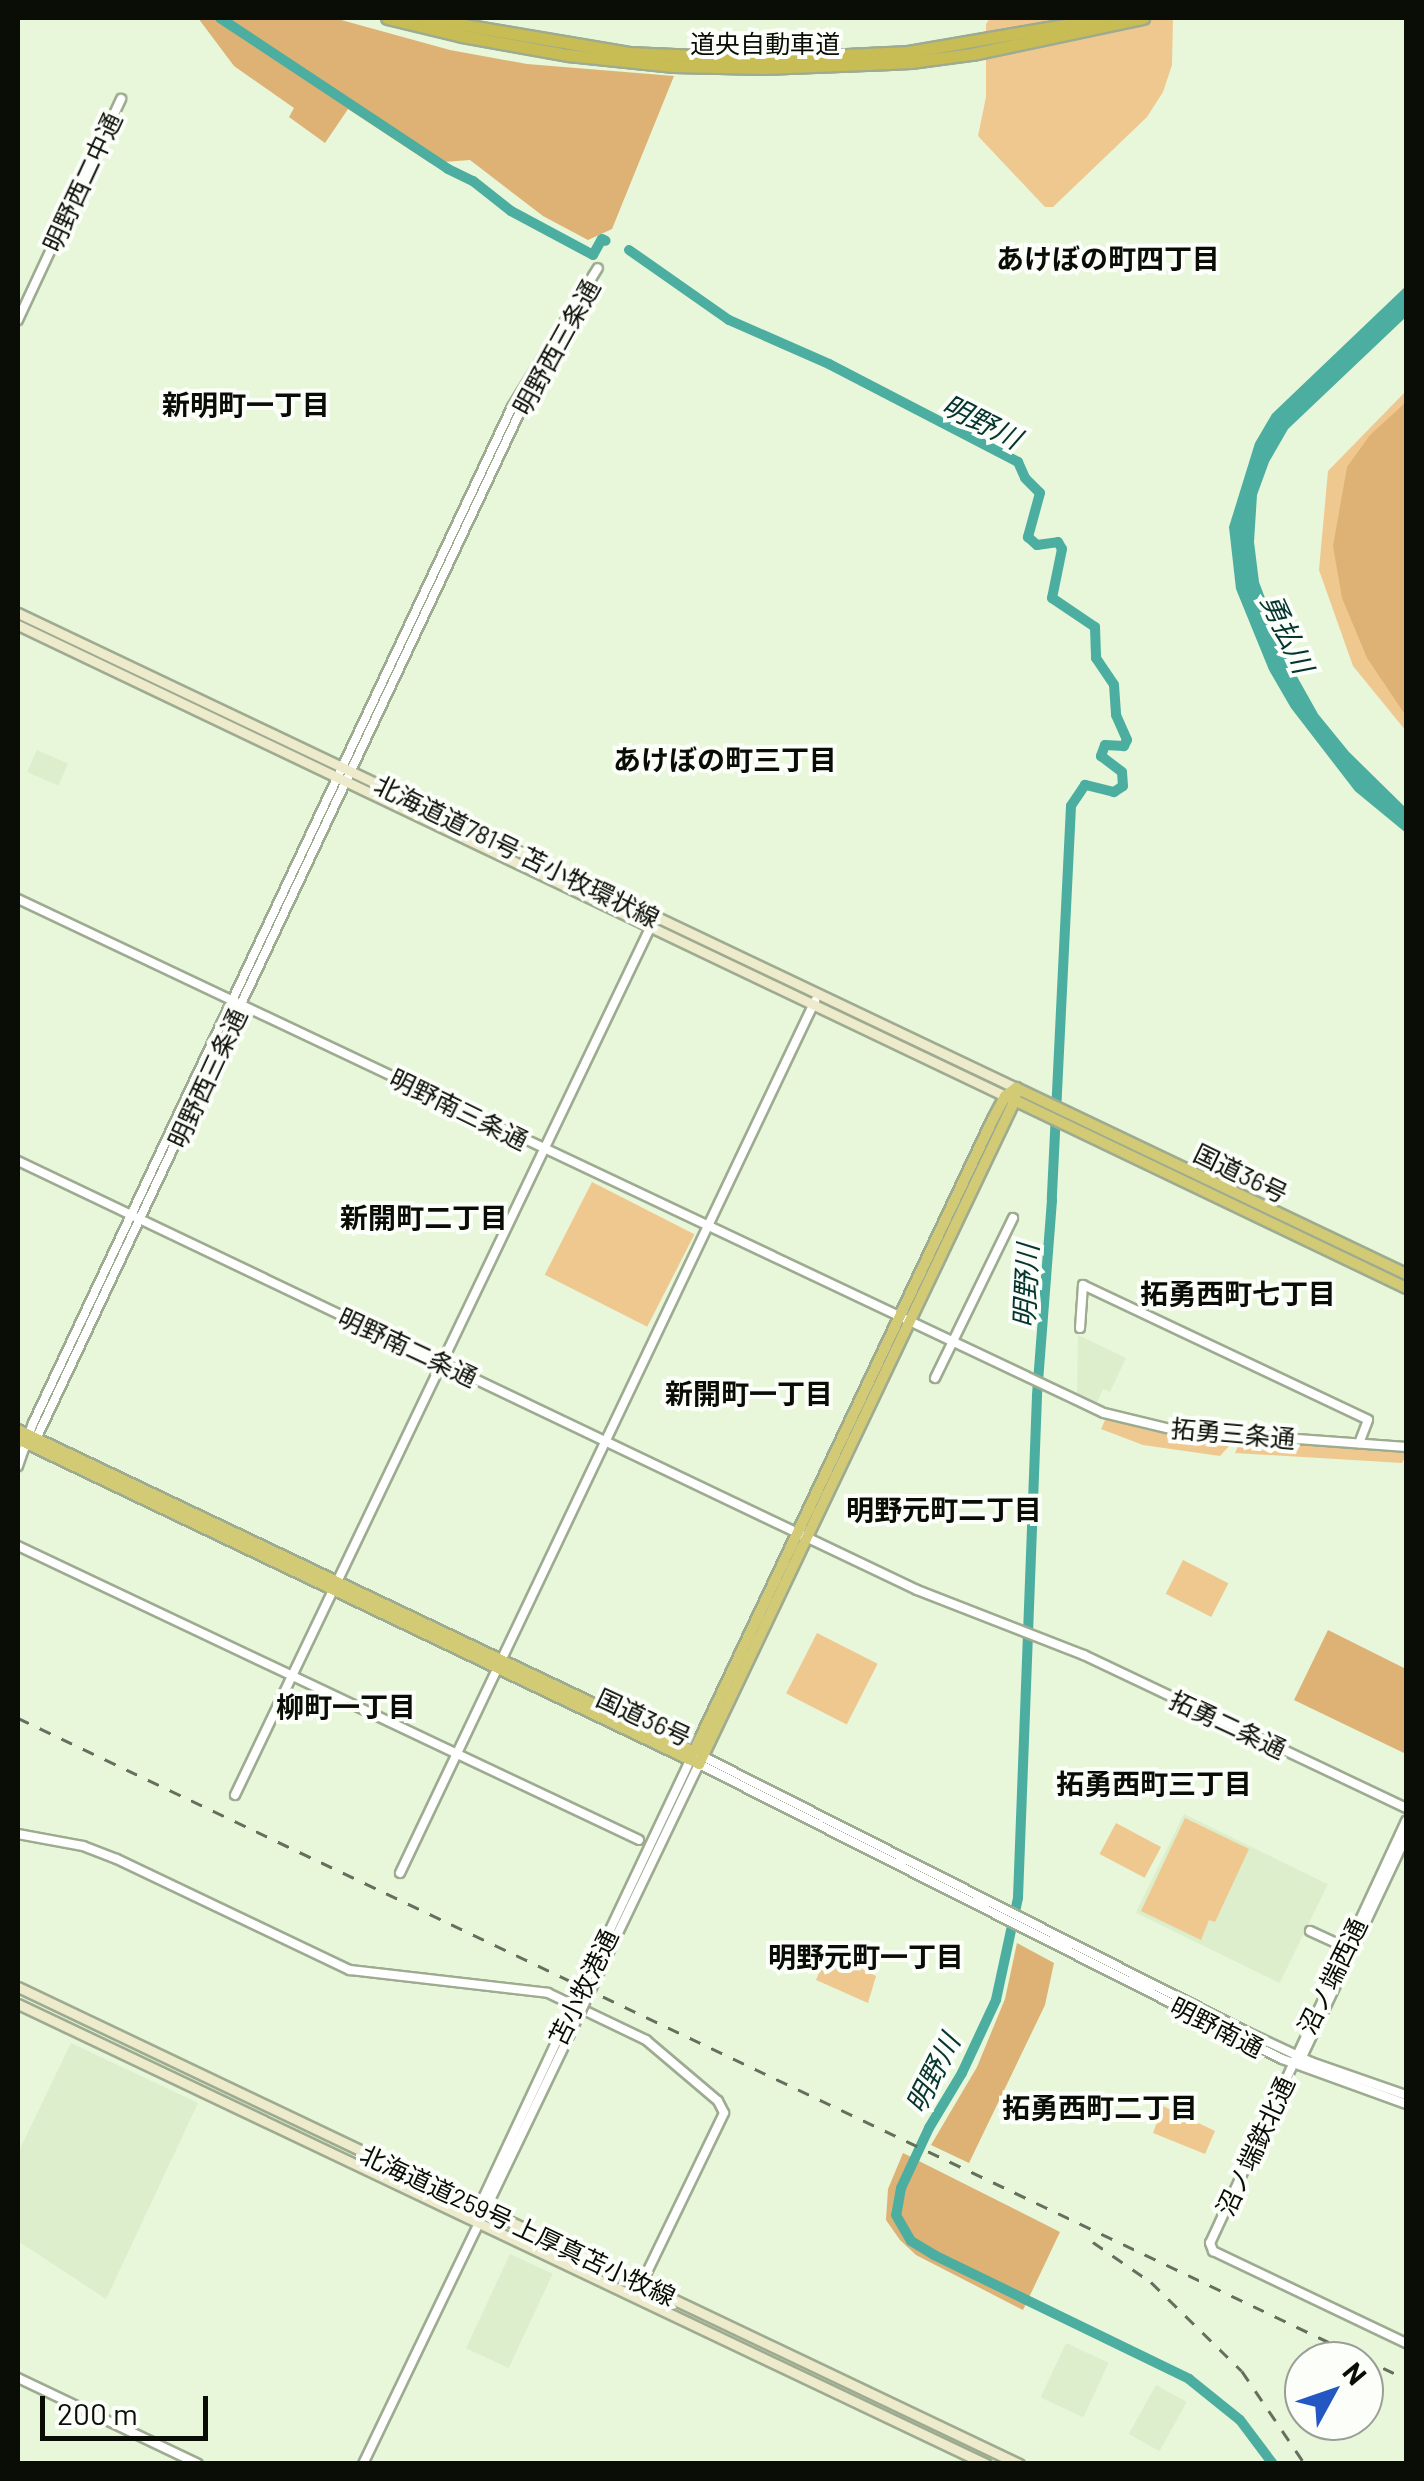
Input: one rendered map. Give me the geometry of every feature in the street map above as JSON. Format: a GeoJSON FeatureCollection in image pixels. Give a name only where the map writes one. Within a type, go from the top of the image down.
{"type":"FeatureCollection","features":[{"type":"Feature","properties":{"kind":"highway","name":"道央自動車道"},"geometry":{"type":"LineString","coordinates":[[387,18],[512,46],[706,63],[972,48],[1143,18]]}},
{"type":"Feature","properties":{"kind":"highway","name":"道央自動車道"},"geometry":{"type":"LineString","coordinates":[[422,18],[674,61]]}},
{"type":"Feature","properties":{"kind":"highway","name":"道央自動車道"},"geometry":{"type":"LineString","coordinates":[[972,48],[1104,18]]}},
{"type":"Feature","properties":{"kind":"highway"},"geometry":{"type":"LineString","coordinates":[[1010,1098],[1016,1088]]}},
{"type":"Feature","properties":{"kind":"highway","name":"国道36号"},"geometry":{"type":"LineString","coordinates":[[1016,1088],[1406,1274]]}},
{"type":"Feature","properties":{"kind":"highway","name":"国道36号"},"geometry":{"type":"LineString","coordinates":[[25,1437],[696,1758],[1010,1098],[1406,1288]]}},
{"type":"Feature","properties":{"kind":"main road","name":"北海道道781号 苫小牧環状線"},"geometry":{"type":"LineString","coordinates":[[18,614],[349,770],[1010,1098]]}},
{"type":"Feature","properties":{"kind":"main road","name":"北海道道781号 苫小牧環状線"},"geometry":{"type":"LineString","coordinates":[[18,625],[343,782],[653,922]]}},
{"type":"Feature","properties":{"kind":"main road","name":"北海道道781号 苫小牧環状線"},"geometry":{"type":"LineString","coordinates":[[815,1000],[1016,1088]]}},
{"type":"Feature","properties":{"kind":"main road","name":"北海道道259号 上厚真苫小牧線"},"geometry":{"type":"LineString","coordinates":[[18,1987],[1019,2464]]}},
{"type":"Feature","properties":{"kind":"main road","name":"北海道道259号 上厚真苫小牧線"},"geometry":{"type":"LineString","coordinates":[[18,2004],[986,2464]]}},
{"type":"Feature","properties":{"kind":"street","name":"明野西二中通"},"geometry":{"type":"LineString","coordinates":[[18,320],[121,99]]}},
{"type":"Feature","properties":{"kind":"street","name":"明野西三条通"},"geometry":{"type":"LineString","coordinates":[[18,1466],[25,1437],[136,1218],[520,412],[598,268],[512,406],[349,770]]}},
{"type":"Feature","properties":{"kind":"street","name":"明野南三条通"},"geometry":{"type":"LineString","coordinates":[[18,899],[904,1321]]}},
{"type":"Feature","properties":{"kind":"street"},"geometry":{"type":"LineString","coordinates":[[235,1794],[653,922]]}},
{"type":"Feature","properties":{"kind":"street"},"geometry":{"type":"LineString","coordinates":[[400,1873],[815,1000]]}},
{"type":"Feature","properties":{"kind":"street","name":"明野南二条通"},"geometry":{"type":"LineString","coordinates":[[18,1161],[801,1534]]}},
{"type":"Feature","properties":{"kind":"street"},"geometry":{"type":"LineString","coordinates":[[935,1378],[1012,1218]]}},
{"type":"Feature","properties":{"kind":"street"},"geometry":{"type":"LineString","coordinates":[[1080,1328],[1083,1285],[1368,1420],[1360,1443]]}},
{"type":"Feature","properties":{"kind":"street"},"geometry":{"type":"LineString","coordinates":[[904,1321],[951,1344]]}},
{"type":"Feature","properties":{"kind":"street","name":"拓勇三条通"},"geometry":{"type":"LineString","coordinates":[[951,1344],[1104,1413],[1176,1430],[1406,1447]]}},
{"type":"Feature","properties":{"kind":"street","name":"拓勇二条通"},"geometry":{"type":"LineString","coordinates":[[801,1534],[1050,1642],[1406,1808]]}},
{"type":"Feature","properties":{"kind":"street"},"geometry":{"type":"LineString","coordinates":[[18,1546],[639,1840]]}},
{"type":"Feature","properties":{"kind":"street","name":"明野南通"},"geometry":{"type":"LineString","coordinates":[[696,1758],[1297,2059],[1406,2104]]}},
{"type":"Feature","properties":{"kind":"street","name":"苫小牧港通"},"geometry":{"type":"LineString","coordinates":[[363,2464],[696,1758]]}},
{"type":"Feature","properties":{"kind":"street","name":"沼ノ端西通"},"geometry":{"type":"LineString","coordinates":[[1297,2059],[1406,1821]]}},
{"type":"Feature","properties":{"kind":"street"},"geometry":{"type":"LineString","coordinates":[[18,1834],[108,1855],[350,1970],[548,1993],[646,2040],[706,2090],[724,2112],[635,2297]]}},
{"type":"Feature","properties":{"kind":"street","name":"沼ノ端西通"},"geometry":{"type":"LineString","coordinates":[[1349,1949],[1406,1838]]}},
{"type":"Feature","properties":{"kind":"street"},"geometry":{"type":"LineString","coordinates":[[1310,1931],[1349,1949]]}},
{"type":"Feature","properties":{"kind":"street","name":"明野南通"},"geometry":{"type":"LineString","coordinates":[[1297,2059],[1406,2095]]}},
{"type":"Feature","properties":{"kind":"street","name":"沼ノ端鉄北通"},"geometry":{"type":"LineString","coordinates":[[1297,2059],[1210,2248],[1406,2343]]}},
{"type":"Feature","properties":{"kind":"street"},"geometry":{"type":"LineString","coordinates":[[18,2378],[198,2464]]}},
{"type":"Feature","properties":{"kind":"shaded area"},"geometry":{"type":"Polygon","coordinates":[[[198,18],[334,18],[450,50],[527,64],[674,76],[612,229],[588,240],[543,216],[470,160],[430,163],[348,109],[325,143],[289,117],[294,108],[234,66],[198,18]]]}},
{"type":"Feature","properties":{"kind":"shaded area"},"geometry":{"type":"Polygon","coordinates":[[[990,18],[1173,18],[1172,65],[1163,92],[1147,117],[1053,207],[1045,207],[978,136],[986,97],[986,24],[990,18]]]}},
{"type":"Feature","properties":{"kind":"shaded area"},"geometry":{"type":"Polygon","coordinates":[[[1406,391],[1406,731],[1353,666],[1319,570],[1328,471],[1406,391]]]}},
{"type":"Feature","properties":{"kind":"shaded area"},"geometry":{"type":"Polygon","coordinates":[[[1406,402],[1406,716],[1367,658],[1342,598],[1333,546],[1347,467],[1370,435],[1406,402]]]}},
{"type":"Feature","properties":{"kind":"shaded area"},"geometry":{"type":"Polygon","coordinates":[[[37,750],[68,764],[58,786],[27,772],[37,750]]]}},
{"type":"Feature","properties":{"kind":"shaded area"},"geometry":{"type":"Polygon","coordinates":[[[592,1182],[694,1234],[647,1327],[545,1275],[592,1182]]]}},
{"type":"Feature","properties":{"kind":"shaded area"},"geometry":{"type":"Polygon","coordinates":[[[1078,1335],[1126,1358],[1110,1392],[1103,1389],[1097,1402],[1077,1393],[1078,1335]]]}},
{"type":"Feature","properties":{"kind":"shaded area"},"geometry":{"type":"Polygon","coordinates":[[[1106,1418],[1147,1430],[1227,1441],[1230,1445],[1220,1456],[1143,1445],[1101,1429],[1106,1418]]]}},
{"type":"Feature","properties":{"kind":"shaded area"},"geometry":{"type":"Polygon","coordinates":[[[1241,1440],[1353,1445],[1405,1451],[1406,1455],[1402,1463],[1235,1453],[1241,1440]]]}},
{"type":"Feature","properties":{"kind":"shaded area"},"geometry":{"type":"Polygon","coordinates":[[[1183,1560],[1228,1583],[1211,1617],[1166,1594],[1183,1560]]]}},
{"type":"Feature","properties":{"kind":"shaded area"},"geometry":{"type":"Polygon","coordinates":[[[1328,1630],[1406,1669],[1406,1754],[1294,1700],[1328,1630]]]}},
{"type":"Feature","properties":{"kind":"shaded area"},"geometry":{"type":"Polygon","coordinates":[[[817,1633],[878,1664],[847,1724],[786,1694],[817,1633]]]}},
{"type":"Feature","properties":{"kind":"shaded area"},"geometry":{"type":"Polygon","coordinates":[[[1184,1814],[1328,1884],[1280,1983],[1136,1913],[1184,1814]]]}},
{"type":"Feature","properties":{"kind":"shaded area"},"geometry":{"type":"Polygon","coordinates":[[[1185,1818],[1249,1849],[1215,1922],[1209,1920],[1201,1940],[1141,1911],[1185,1818]]]}},
{"type":"Feature","properties":{"kind":"shaded area"},"geometry":{"type":"Polygon","coordinates":[[[1116,1823],[1161,1847],[1145,1878],[1100,1854],[1116,1823]]]}},
{"type":"Feature","properties":{"kind":"shaded area"},"geometry":{"type":"Polygon","coordinates":[[[1017,1943],[1054,1963],[1045,2005],[969,2163],[931,2145],[977,2067],[1005,1999],[1017,1943]]]}},
{"type":"Feature","properties":{"kind":"shaded area"},"geometry":{"type":"Polygon","coordinates":[[[828,1952],[876,1976],[868,2003],[816,1980],[828,1952]]]}},
{"type":"Feature","properties":{"kind":"shaded area"},"geometry":{"type":"Polygon","coordinates":[[[71,2043],[198,2103],[106,2299],[18,2241],[18,2153],[71,2043]]]}},
{"type":"Feature","properties":{"kind":"shaded area"},"geometry":{"type":"Polygon","coordinates":[[[1163,2106],[1215,2131],[1205,2154],[1153,2133],[1163,2106]]]}},
{"type":"Feature","properties":{"kind":"shaded area"},"geometry":{"type":"Polygon","coordinates":[[[903,2153],[1060,2232],[1023,2310],[916,2255],[900,2240],[886,2220],[888,2189],[903,2153]]]}},
{"type":"Feature","properties":{"kind":"shaded area"},"geometry":{"type":"Polygon","coordinates":[[[510,2254],[553,2274],[509,2368],[466,2348],[510,2254]]]}},
{"type":"Feature","properties":{"kind":"shaded area"},"geometry":{"type":"Polygon","coordinates":[[[1066,2343],[1109,2363],[1083,2417],[1041,2397],[1066,2343]]]}},
{"type":"Feature","properties":{"kind":"shaded area"},"geometry":{"type":"Polygon","coordinates":[[[1156,2385],[1187,2402],[1159,2451],[1129,2434],[1156,2385]]]}},
{"type":"Feature","properties":{"kind":"water"},"geometry":{"type":"Polygon","coordinates":[[[1406,286],[1406,317],[1288,429],[1269,462],[1257,495],[1254,542],[1259,582],[1290,664],[1318,714],[1349,752],[1406,808],[1406,833],[1355,791],[1291,708],[1269,670],[1236,589],[1229,527],[1255,443],[1272,414],[1406,286]]]}},
{"type":"Feature","properties":{"kind":"waterway","name":"明野川"},"geometry":{"type":"LineString","coordinates":[[220,18],[448,169],[473,181],[511,211],[593,255],[602,239],[606,241]]}},
{"type":"Feature","properties":{"kind":"waterway","name":"明野川"},"geometry":{"type":"LineString","coordinates":[[629,250],[729,320],[829,364],[1018,462],[1025,478],[1040,493],[1028,537],[1037,545],[1058,542],[1062,549],[1052,598],[1095,627],[1096,658],[1114,685],[1116,715],[1127,740],[1124,746],[1105,745],[1101,756],[1122,772],[1123,786],[1114,792],[1085,785],[1071,806],[1052,1200],[1037,1396],[1018,1898],[996,2000],[901,2188],[896,2215],[911,2241],[934,2255],[1189,2379],[1240,2420],[1273,2464]]}},
{"type":"Feature","properties":{"kind":"railway"},"geometry":{"type":"LineString","coordinates":[[18,1718],[1406,2379]]}},
{"type":"Feature","properties":{"kind":"railway"},"geometry":{"type":"LineString","coordinates":[[1093,2242],[1151,2282],[1242,2371],[1305,2464]]}},
{"type":"Feature","properties":{"kind":"district","name":"あけぼの町四丁目"},"geometry":{"type":"Point","coordinates":[1108,258]}},
{"type":"Feature","properties":{"kind":"district","name":"新明町一丁目"},"geometry":{"type":"Point","coordinates":[246,404]}},
{"type":"Feature","properties":{"kind":"district","name":"あけぼの町三丁目"},"geometry":{"type":"Point","coordinates":[725,759]}},
{"type":"Feature","properties":{"kind":"district","name":"新開町二丁目"},"geometry":{"type":"Point","coordinates":[424,1217]}},
{"type":"Feature","properties":{"kind":"district","name":"拓勇西町七丁目"},"geometry":{"type":"Point","coordinates":[1238,1293]}},
{"type":"Feature","properties":{"kind":"district","name":"新開町一丁目"},"geometry":{"type":"Point","coordinates":[749,1393]}},
{"type":"Feature","properties":{"kind":"district","name":"明野元町二丁目"},"geometry":{"type":"Point","coordinates":[944,1509]}},
{"type":"Feature","properties":{"kind":"district","name":"柳町一丁目"},"geometry":{"type":"Point","coordinates":[346,1706]}},
{"type":"Feature","properties":{"kind":"district","name":"拓勇西町三丁目"},"geometry":{"type":"Point","coordinates":[1154,1783]}},
{"type":"Feature","properties":{"kind":"district","name":"明野元町一丁目"},"geometry":{"type":"Point","coordinates":[866,1956]}},
{"type":"Feature","properties":{"kind":"district","name":"拓勇西町二丁目"},"geometry":{"type":"Point","coordinates":[1100,2107]}},
{"type":"Feature","properties":{"kind":"water label","name":"勇払川"},"geometry":{"type":"Point","coordinates":[1288,633]}}]}
